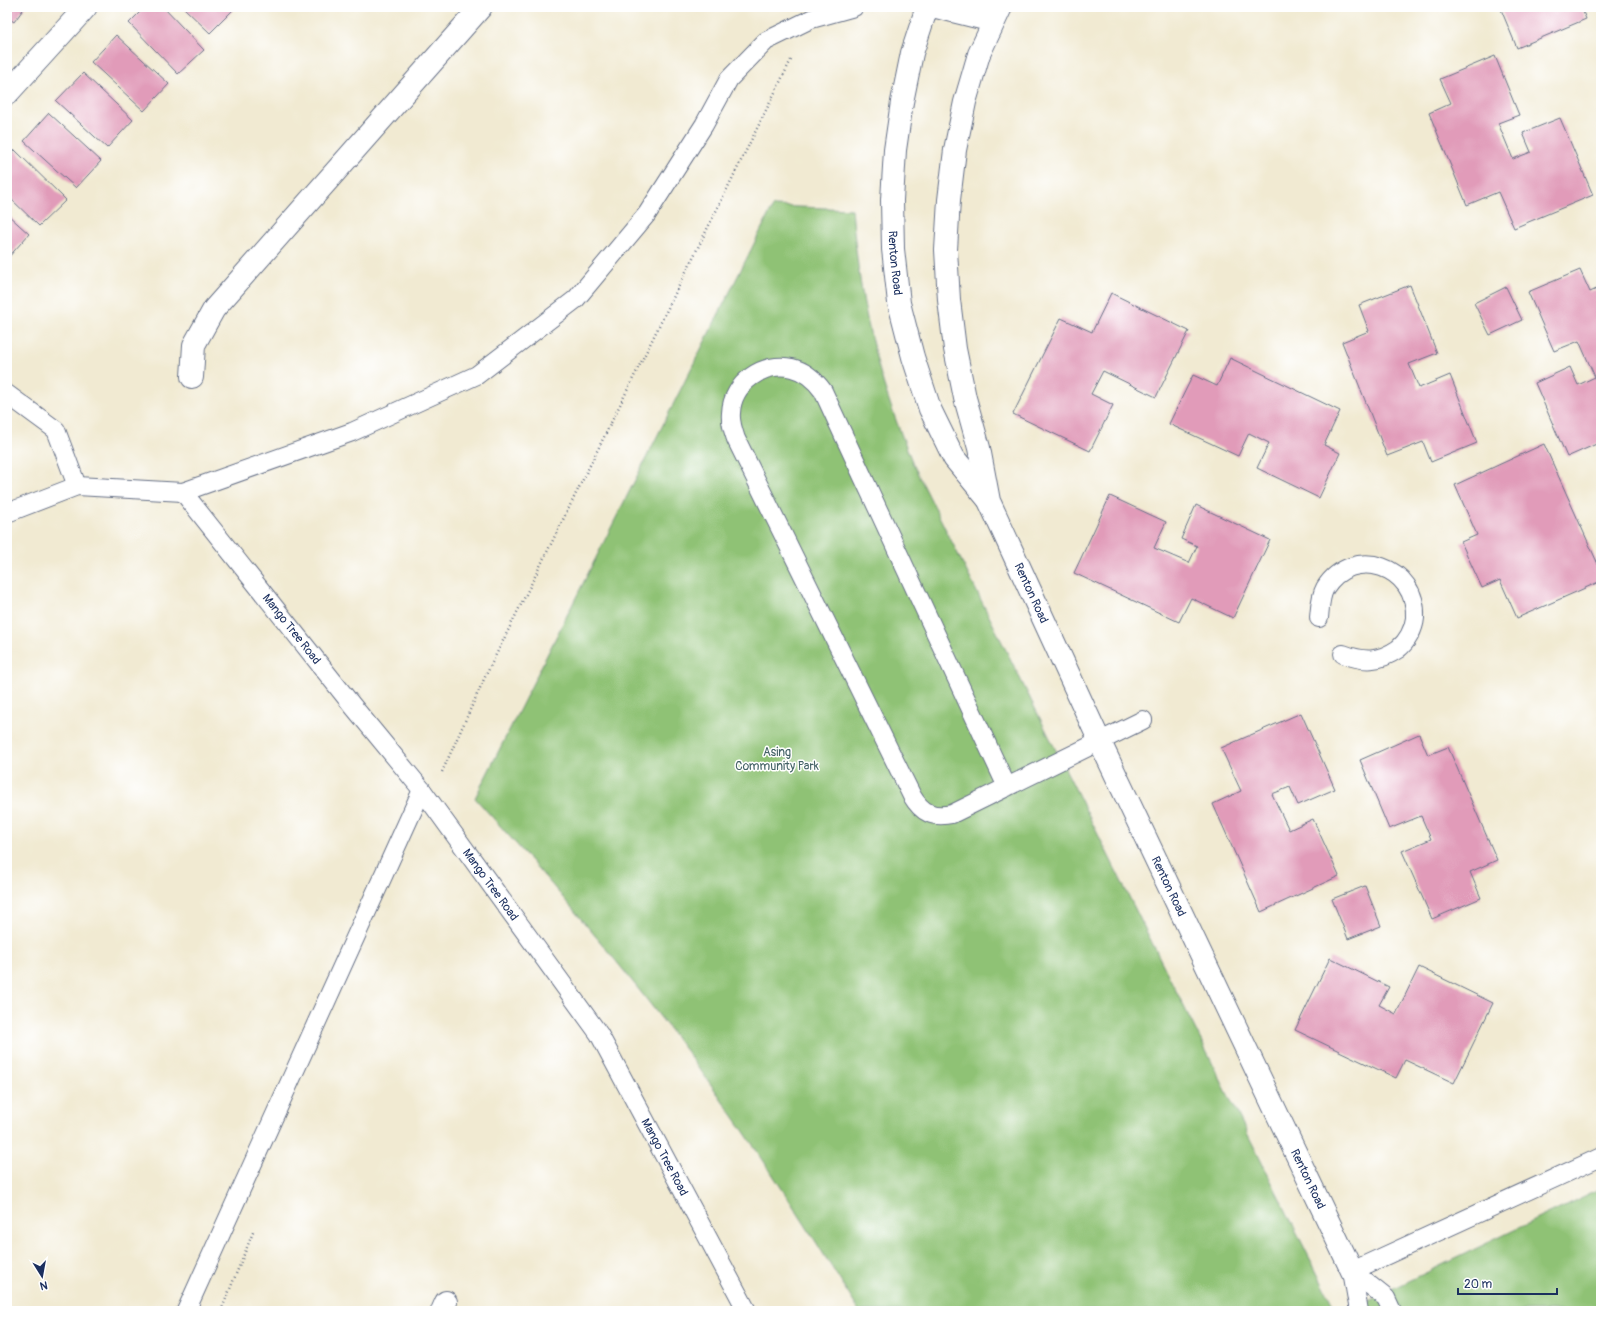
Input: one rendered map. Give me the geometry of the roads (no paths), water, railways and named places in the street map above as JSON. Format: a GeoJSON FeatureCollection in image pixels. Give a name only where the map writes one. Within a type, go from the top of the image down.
{"type":"FeatureCollection","features":[{"type":"Feature","properties":{"kind":"street"},"geometry":{"type":"LineString","coordinates":[[7,94],[86,7]]}},
{"type":"Feature","properties":{"kind":"street"},"geometry":{"type":"LineString","coordinates":[[192,377],[194,345],[214,309],[481,7]]}},
{"type":"Feature","properties":{"kind":"street","name":"Renton Road"},"geometry":{"type":"LineString","coordinates":[[927,7],[912,53],[902,102],[895,150],[892,200],[893,235],[899,303],[930,409],[954,458],[989,501]]}},
{"type":"Feature","properties":{"kind":"street","name":"Renton Road"},"geometry":{"type":"LineString","coordinates":[[997,15],[979,54],[965,102],[955,150],[949,200],[946,250],[949,300],[955,349],[964,398],[979,448],[989,501],[1100,742],[1352,1271]]}},
{"type":"Feature","properties":{"kind":"lane"},"geometry":{"type":"LineString","coordinates":[[7,513],[77,486],[183,492],[352,432],[477,375],[576,299],[647,214],[704,125],[729,79],[766,41],[811,19],[854,7]]}},
{"type":"Feature","properties":{"kind":"lane"},"geometry":{"type":"LineString","coordinates":[[927,7],[997,15]]}},
{"type":"Feature","properties":{"kind":"lane"},"geometry":{"type":"LineString","coordinates":[[1006,787],[823,391],[814,380],[804,372],[791,368],[777,367],[764,369],[752,375],[741,385],[734,398],[731,411],[731,426],[736,439],[916,804],[924,811],[933,815],[942,816],[952,814],[1143,720]]}},
{"type":"Feature","properties":{"kind":"lane"},"geometry":{"type":"LineString","coordinates":[[7,394],[56,430],[77,486]]}},
{"type":"Feature","properties":{"kind":"lane","name":"Mango Tree Road"},"geometry":{"type":"LineString","coordinates":[[183,492],[352,705],[426,795],[599,1034],[747,1311]]}},
{"type":"Feature","properties":{"kind":"lane"},"geometry":{"type":"LineString","coordinates":[[1319,618],[1320,603],[1325,588],[1335,577],[1347,568],[1362,564],[1377,565],[1391,570],[1403,580],[1411,592],[1416,607],[1415,622],[1410,636],[1400,647],[1387,656],[1373,660],[1358,660],[1344,654]]}},
{"type":"Feature","properties":{"kind":"lane"},"geometry":{"type":"LineString","coordinates":[[186,1311],[426,795]]}},
{"type":"Feature","properties":{"kind":"lane"},"geometry":{"type":"LineString","coordinates":[[1352,1271],[1601,1157]]}},
{"type":"Feature","properties":{"kind":"lane"},"geometry":{"type":"LineString","coordinates":[[1352,1271],[1359,1311]]}},
{"type":"Feature","properties":{"kind":"lane"},"geometry":{"type":"LineString","coordinates":[[1352,1271],[1386,1298],[1392,1311]]}},
{"type":"Feature","properties":{"kind":"park label","name":"Asing Community Park"},"geometry":{"type":"Point","coordinates":[777,759]}}]}
